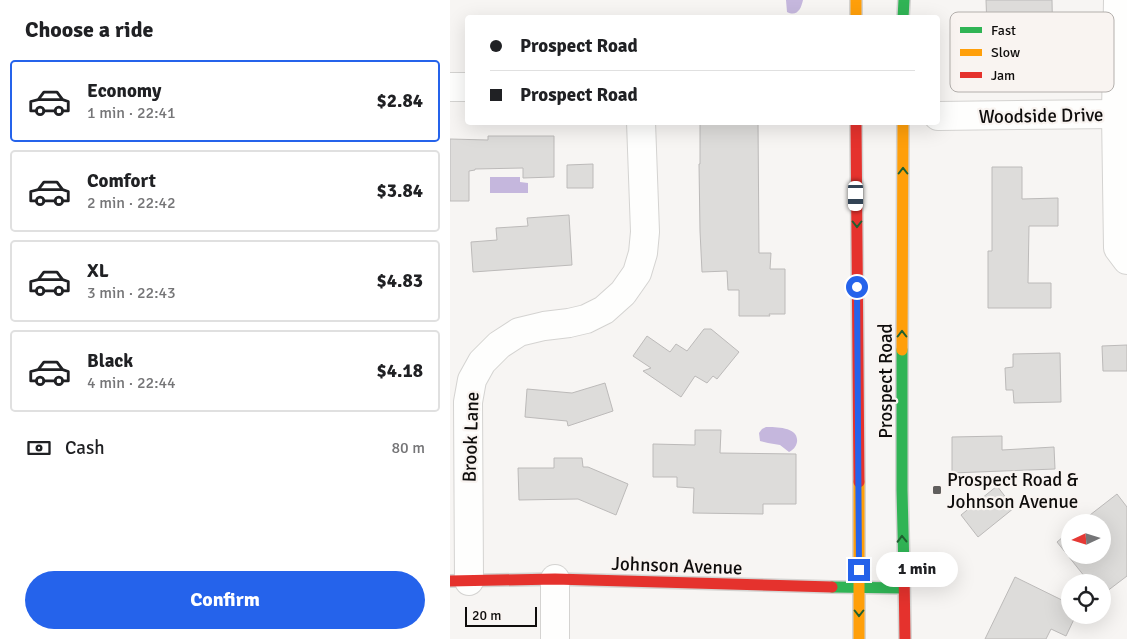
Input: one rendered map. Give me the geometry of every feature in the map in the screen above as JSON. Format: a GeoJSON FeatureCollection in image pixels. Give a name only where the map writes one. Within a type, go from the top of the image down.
{"type":"FeatureCollection","features":[{"type":"Feature","properties":{"kind":"main road"},"geometry":{"type":"LineString","coordinates":[[856,0],[856,15]]}},
{"type":"Feature","properties":{"kind":"main road"},"geometry":{"type":"LineString","coordinates":[[904,0],[904,15]]}},
{"type":"Feature","properties":{"kind":"main road","name":"Prospect Road"},"geometry":{"type":"LineString","coordinates":[[856,125],[859,639]]}},
{"type":"Feature","properties":{"kind":"main road","name":"Prospect Road"},"geometry":{"type":"LineString","coordinates":[[903,125],[902,490],[905,639]]}},
{"type":"Feature","properties":{"kind":"main road","name":"Johnson Avenue"},"geometry":{"type":"LineString","coordinates":[[460,581],[555,578],[903,588]]}},
{"type":"Feature","properties":{"kind":"street"},"geometry":{"type":"LineString","coordinates":[[1116,114],[1118,0]]}},
{"type":"Feature","properties":{"kind":"street"},"geometry":{"type":"LineString","coordinates":[[450,87],[465,86]]}},
{"type":"Feature","properties":{"kind":"street","name":"Woodside Drive"},"geometry":{"type":"LineString","coordinates":[[940,116],[1116,114],[1118,248],[1127,260]]}},
{"type":"Feature","properties":{"kind":"street","name":"Brook Lane"},"geometry":{"type":"LineString","coordinates":[[460,581],[468,402],[472,380],[482,362],[499,345],[519,332],[586,319],[604,310],[623,293],[637,273],[643,253],[645,232],[641,125]]}},
{"type":"Feature","properties":{"kind":"street"},"geometry":{"type":"LineString","coordinates":[[555,578],[555,639]]}},
{"type":"Feature","properties":{"kind":"shaded area"},"geometry":{"type":"Polygon","coordinates":[[[786,0],[803,0],[800,9],[793,14],[787,12],[786,0]]]}},
{"type":"Feature","properties":{"kind":"shaded area"},"geometry":{"type":"Polygon","coordinates":[[[490,177],[520,177],[520,182],[528,183],[528,193],[490,193],[490,177]]]}},
{"type":"Feature","properties":{"kind":"shaded area"},"geometry":{"type":"Polygon","coordinates":[[[766,427],[786,429],[794,433],[797,437],[795,447],[789,452],[780,445],[760,441],[759,433],[766,427]]]}},
{"type":"Feature","properties":{"kind":"building"},"geometry":{"type":"Polygon","coordinates":[[[986,0],[1052,0],[1052,12],[986,12],[986,0]]]}},
{"type":"Feature","properties":{"kind":"building"},"geometry":{"type":"Polygon","coordinates":[[[700,125],[758,125],[759,253],[771,253],[770,269],[785,269],[785,314],[739,316],[739,290],[728,290],[727,271],[702,272],[700,125]]]}},
{"type":"Feature","properties":{"kind":"building"},"geometry":{"type":"Polygon","coordinates":[[[488,136],[554,136],[554,177],[523,178],[523,168],[475,169],[469,171],[469,201],[450,201],[450,139],[488,140],[488,136]]]}},
{"type":"Feature","properties":{"kind":"building"},"geometry":{"type":"Polygon","coordinates":[[[593,164],[593,188],[567,188],[567,165],[593,164]]]}},
{"type":"Feature","properties":{"kind":"building"},"geometry":{"type":"Polygon","coordinates":[[[992,167],[1022,167],[1022,199],[1058,198],[1058,226],[1029,226],[1028,283],[1051,283],[1051,308],[988,308],[988,251],[992,251],[992,167]]]}},
{"type":"Feature","properties":{"kind":"building"},"geometry":{"type":"Polygon","coordinates":[[[569,215],[572,265],[473,272],[471,242],[497,240],[496,228],[528,226],[527,218],[569,215]]]}},
{"type":"Feature","properties":{"kind":"building"},"geometry":{"type":"Polygon","coordinates":[[[704,329],[711,329],[739,352],[717,379],[713,376],[707,383],[695,376],[681,397],[643,371],[651,368],[633,356],[647,336],[670,352],[676,344],[687,351],[704,329]]]}},
{"type":"Feature","properties":{"kind":"building"},"geometry":{"type":"Polygon","coordinates":[[[1127,345],[1127,371],[1103,371],[1102,346],[1127,345]]]}},
{"type":"Feature","properties":{"kind":"building"},"geometry":{"type":"Polygon","coordinates":[[[1060,353],[1061,402],[1014,403],[1013,390],[1006,390],[1005,368],[1013,367],[1013,354],[1060,353]]]}},
{"type":"Feature","properties":{"kind":"building"},"geometry":{"type":"Polygon","coordinates":[[[605,383],[613,411],[568,426],[567,421],[525,417],[527,389],[572,393],[605,383]]]}},
{"type":"Feature","properties":{"kind":"building"},"geometry":{"type":"Polygon","coordinates":[[[695,430],[721,430],[720,453],[796,454],[796,504],[763,504],[763,514],[693,513],[694,488],[677,487],[677,477],[653,477],[653,444],[695,445],[695,430]]]}},
{"type":"Feature","properties":{"kind":"building"},"geometry":{"type":"Polygon","coordinates":[[[1002,436],[1002,450],[1054,447],[1055,469],[952,473],[952,437],[1002,436]]]}},
{"type":"Feature","properties":{"kind":"building"},"geometry":{"type":"Polygon","coordinates":[[[554,458],[582,458],[583,467],[588,467],[628,484],[616,515],[578,499],[519,500],[518,468],[554,468],[554,458]]]}},
{"type":"Feature","properties":{"kind":"building"},"geometry":{"type":"Polygon","coordinates":[[[997,486],[1014,508],[978,537],[961,515],[997,486]]]}},
{"type":"Feature","properties":{"kind":"building"},"geometry":{"type":"Polygon","coordinates":[[[1117,494],[1127,507],[1127,576],[1111,588],[1111,574],[1083,574],[1075,564],[1111,564],[1111,514],[1091,514],[1117,494]]]}},
{"type":"Feature","properties":{"kind":"building"},"geometry":{"type":"Polygon","coordinates":[[[1061,539],[1061,547],[1057,542],[1061,539]]]}},
{"type":"Feature","properties":{"kind":"building"},"geometry":{"type":"Polygon","coordinates":[[[1015,577],[1061,600],[1061,624],[1072,624],[1066,636],[1051,629],[1046,639],[985,639],[1015,577]]]}},
{"type":"Feature","properties":{"kind":"traffic: fast"},"geometry":{"type":"LineString","coordinates":[[903,15],[904,0]]}},
{"type":"Feature","properties":{"kind":"traffic: fast"},"geometry":{"type":"LineString","coordinates":[[902,350],[904,571]]}},
{"type":"Feature","properties":{"kind":"traffic: fast"},"geometry":{"type":"LineString","coordinates":[[832,587],[903,588]]}},
{"type":"Feature","properties":{"kind":"traffic: slow"},"geometry":{"type":"LineString","coordinates":[[856,0],[856,15]]}},
{"type":"Feature","properties":{"kind":"traffic: slow"},"geometry":{"type":"LineString","coordinates":[[902,350],[903,125]]}},
{"type":"Feature","properties":{"kind":"traffic: slow"},"geometry":{"type":"LineString","coordinates":[[859,482],[859,639]]}},
{"type":"Feature","properties":{"kind":"traffic: jam"},"geometry":{"type":"LineString","coordinates":[[856,125],[859,482]]}},
{"type":"Feature","properties":{"kind":"traffic: jam"},"geometry":{"type":"LineString","coordinates":[[904,571],[905,639]]}},
{"type":"Feature","properties":{"kind":"traffic: jam"},"geometry":{"type":"LineString","coordinates":[[450,581],[555,579],[832,587]]}},
{"type":"Feature","properties":{"kind":"place","name":"Prospect Road & Johnson Avenue"},"geometry":{"type":"Point","coordinates":[937,490]}},
{"type":"Feature","properties":{"kind":"route"},"geometry":{"type":"LineString","coordinates":[[857,287],[859,570]]}}]}
